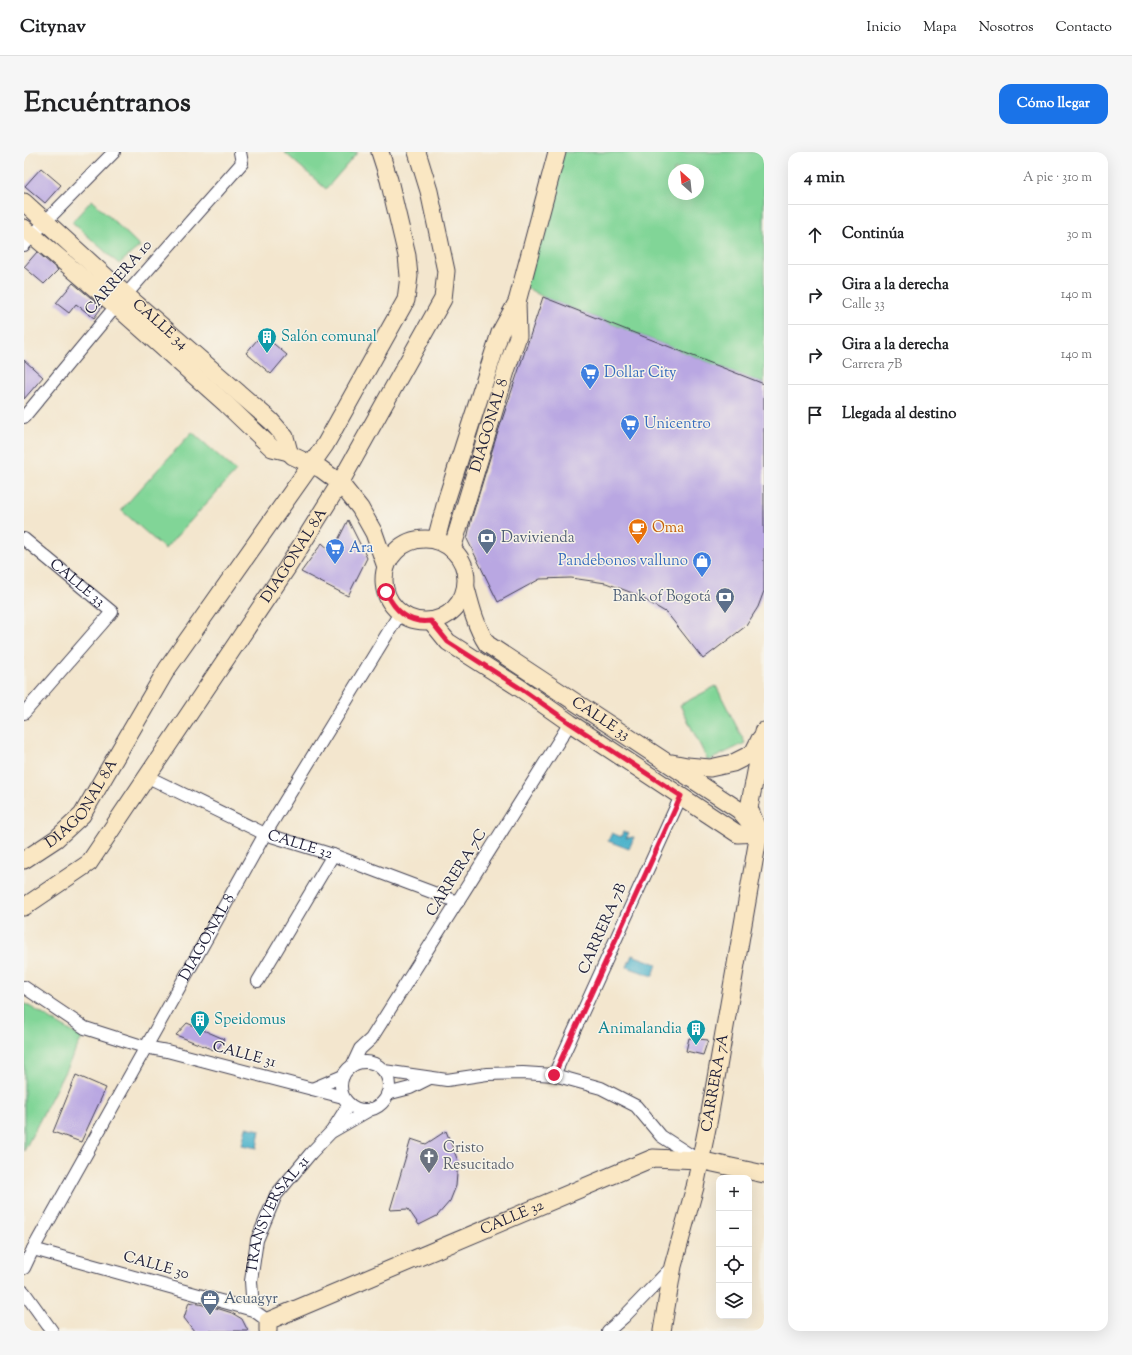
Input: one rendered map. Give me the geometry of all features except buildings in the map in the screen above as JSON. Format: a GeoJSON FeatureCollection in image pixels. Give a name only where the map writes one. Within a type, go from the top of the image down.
{"type":"FeatureCollection","features":[{"type":"Feature","properties":{"kind":"street"},"geometry":{"type":"LineString","coordinates":[[27,237],[46,221],[114,152]]}},
{"type":"Feature","properties":{"kind":"street","name":"DIAGONAL 8A"},"geometry":{"type":"LineString","coordinates":[[24,860],[56,839],[82,815],[167,669],[325,445],[406,300],[409,276],[407,256],[389,180],[380,152]]}},
{"type":"Feature","properties":{"kind":"street","name":"DIAGONAL 8A"},"geometry":{"type":"LineString","coordinates":[[24,907],[89,863],[287,568],[340,483],[443,299],[446,271],[429,191],[417,152]]}},
{"type":"Feature","properties":{"kind":"street","name":"DIAGONAL 8"},"geometry":{"type":"LineString","coordinates":[[436,540],[500,333],[517,302],[557,152]]}},
{"type":"Feature","properties":{"kind":"street","name":"CARRERA 10"},"geometry":{"type":"LineString","coordinates":[[24,417],[241,157]]}},
{"type":"Feature","properties":{"kind":"street","name":"CALLE 34"},"geometry":{"type":"LineString","coordinates":[[24,202],[46,221],[121,300]]}},
{"type":"Feature","properties":{"kind":"street","name":"CALLE 34"},"geometry":{"type":"LineString","coordinates":[[27,237],[121,300],[271,421],[285,437],[289,452],[293,456],[321,469],[340,483],[360,508],[374,533],[386,567]]}},
{"type":"Feature","properties":{"kind":"street","name":"DIAGONAL 8"},"geometry":{"type":"LineString","coordinates":[[452,549],[518,336],[517,302]]}},
{"type":"Feature","properties":{"kind":"street"},"geometry":{"type":"LineString","coordinates":[[374,533],[403,546]]}},
{"type":"Feature","properties":{"kind":"street","name":"CALLE 33"},"geometry":{"type":"LineString","coordinates":[[24,539],[112,612],[24,713]]}},
{"type":"Feature","properties":{"kind":"street"},"geometry":{"type":"LineString","coordinates":[[425,539],[436,540],[452,549],[460,558],[465,569],[467,581],[466,588],[459,603],[451,612],[441,618],[431,621],[408,618],[400,613],[391,604],[386,592],[384,579],[386,567],[393,555],[403,546],[413,541],[425,539]]}},
{"type":"Feature","properties":{"kind":"street","name":"CALLE 33"},"geometry":{"type":"LineString","coordinates":[[466,588],[475,621],[487,644],[739,810],[762,832]]}},
{"type":"Feature","properties":{"kind":"street","name":"DIAGONAL 8"},"geometry":{"type":"LineString","coordinates":[[24,1268],[33,1249],[145,1047],[265,834],[400,613]]}},
{"type":"Feature","properties":{"kind":"street","name":"CALLE 33"},"geometry":{"type":"LineString","coordinates":[[431,621],[448,642],[523,690],[570,723],[738,834],[762,832]]}},
{"type":"Feature","properties":{"kind":"street","name":"CARRERA 7C"},"geometry":{"type":"LineString","coordinates":[[353,1064],[360,1049],[371,1039],[570,723]]}},
{"type":"Feature","properties":{"kind":"street"},"geometry":{"type":"LineString","coordinates":[[665,762],[710,768],[733,763],[753,753],[764,730]]}},
{"type":"Feature","properties":{"kind":"street"},"geometry":{"type":"LineString","coordinates":[[762,832],[749,808],[764,730]]}},
{"type":"Feature","properties":{"kind":"street","name":"CALLE 32"},"geometry":{"type":"LineString","coordinates":[[146,776],[265,834],[333,856],[458,902]]}},
{"type":"Feature","properties":{"kind":"street","name":"CARRERA 7B"},"geometry":{"type":"LineString","coordinates":[[554,1075],[681,796]]}},
{"type":"Feature","properties":{"kind":"street","name":"CARRERA 7A"},"geometry":{"type":"LineString","coordinates":[[662,1331],[673,1266],[695,1187],[762,832]]}},
{"type":"Feature","properties":{"kind":"street"},"geometry":{"type":"LineString","coordinates":[[258,981],[333,856]]}},
{"type":"Feature","properties":{"kind":"street"},"geometry":{"type":"LineString","coordinates":[[24,987],[85,1028],[145,1047]]}},
{"type":"Feature","properties":{"kind":"street"},"geometry":{"type":"LineString","coordinates":[[371,1039],[373,1063]]}},
{"type":"Feature","properties":{"kind":"street","name":"CALLE 31"},"geometry":{"type":"LineString","coordinates":[[145,1047],[167,1051],[312,1089],[346,1100]]}},
{"type":"Feature","properties":{"kind":"street"},"geometry":{"type":"LineString","coordinates":[[360,1062],[373,1063],[384,1071],[388,1079],[389,1087],[387,1094],[384,1100],[372,1108],[364,1110],[356,1108],[346,1100],[341,1089],[343,1076],[347,1069],[353,1064],[360,1062]]}},
{"type":"Feature","properties":{"kind":"street"},"geometry":{"type":"LineString","coordinates":[[384,1071],[447,1080],[494,1074],[523,1073],[554,1075],[601,1088],[636,1106],[661,1136],[700,1160]]}},
{"type":"Feature","properties":{"kind":"street"},"geometry":{"type":"LineString","coordinates":[[312,1089],[343,1076]]}},
{"type":"Feature","properties":{"kind":"street"},"geometry":{"type":"LineString","coordinates":[[387,1094],[410,1088],[430,1078]]}},
{"type":"Feature","properties":{"kind":"street","name":"TRANSVERSAL 31"},"geometry":{"type":"LineString","coordinates":[[332,1131],[346,1100]]}},
{"type":"Feature","properties":{"kind":"street","name":"TRANSVERSAL 31"},"geometry":{"type":"LineString","coordinates":[[253,1310],[251,1281],[257,1240],[276,1195],[311,1153],[332,1131],[372,1108]]}},
{"type":"Feature","properties":{"kind":"street","name":"CALLE 32"},"geometry":{"type":"LineString","coordinates":[[268,1326],[653,1158],[700,1160],[764,1174]]}},
{"type":"Feature","properties":{"kind":"street","name":"CALLE 30"},"geometry":{"type":"LineString","coordinates":[[33,1249],[253,1310],[268,1326]]}},
{"type":"Feature","properties":{"kind":"street"},"geometry":{"type":"LineString","coordinates":[[608,1331],[624,1317],[673,1266]]}},
{"type":"Feature","properties":{"kind":"street"},"geometry":{"type":"LineString","coordinates":[[24,1292],[52,1331]]}},
{"type":"Feature","properties":{"kind":"green space"},"geometry":{"type":"Polygon","coordinates":[[[284,152],[358,152],[326,189],[284,152]]]}},
{"type":"Feature","properties":{"kind":"green space"},"geometry":{"type":"Polygon","coordinates":[[[554,152],[764,152],[764,384],[543,297],[517,282],[554,152]]]}},
{"type":"Feature","properties":{"kind":"green space"},"geometry":{"type":"Polygon","coordinates":[[[92,200],[140,246],[119,264],[72,222],[92,200]]]}},
{"type":"Feature","properties":{"kind":"green space"},"geometry":{"type":"Polygon","coordinates":[[[192,432],[236,471],[165,549],[121,510],[192,432]]]}},
{"type":"Feature","properties":{"kind":"green space"},"geometry":{"type":"Polygon","coordinates":[[[716,686],[745,743],[708,761],[680,705],[716,686]]]}},
{"type":"Feature","properties":{"kind":"green space"},"geometry":{"type":"Polygon","coordinates":[[[24,1003],[82,1038],[24,1151],[24,1003]]]}},
{"type":"Feature","properties":{"kind":"water"},"geometry":{"type":"Polygon","coordinates":[[[623,832],[629,833],[626,838],[634,837],[629,849],[608,841],[612,833],[621,837],[623,832]]]}},
{"type":"Feature","properties":{"kind":"water"},"geometry":{"type":"Polygon","coordinates":[[[632,955],[657,964],[653,976],[627,967],[632,955]]]}},
{"type":"Feature","properties":{"kind":"water"},"geometry":{"type":"Polygon","coordinates":[[[246,1127],[260,1130],[257,1148],[242,1145],[246,1127]]]}},
{"type":"Feature","properties":{"kind":"place","name":"Salón comunal"},"geometry":{"type":"Point","coordinates":[267,354]}},
{"type":"Feature","properties":{"kind":"place","name":"Dollar City"},"geometry":{"type":"Point","coordinates":[590,390]}},
{"type":"Feature","properties":{"kind":"place","name":"Unicentro"},"geometry":{"type":"Point","coordinates":[630,441]}},
{"type":"Feature","properties":{"kind":"place","name":"Oma"},"geometry":{"type":"Point","coordinates":[638,545]}},
{"type":"Feature","properties":{"kind":"place","name":"Davivienda"},"geometry":{"type":"Point","coordinates":[487,555]}},
{"type":"Feature","properties":{"kind":"place","name":"Ara"},"geometry":{"type":"Point","coordinates":[335,565]}},
{"type":"Feature","properties":{"kind":"place","name":"Pandebonos valluno"},"geometry":{"type":"Point","coordinates":[702,578]}},
{"type":"Feature","properties":{"kind":"place","name":"Bank of Bogotá"},"geometry":{"type":"Point","coordinates":[725,614]}},
{"type":"Feature","properties":{"kind":"place","name":"Speidomus"},"geometry":{"type":"Point","coordinates":[200,1037]}},
{"type":"Feature","properties":{"kind":"place","name":"Animalandia"},"geometry":{"type":"Point","coordinates":[696,1046]}},
{"type":"Feature","properties":{"kind":"place","name":"Cristo Resucitado"},"geometry":{"type":"Point","coordinates":[429,1174]}},
{"type":"Feature","properties":{"kind":"place","name":"Acuagyr"},"geometry":{"type":"Point","coordinates":[210,1316]}},
{"type":"Feature","properties":{"kind":"route"},"geometry":{"type":"LineString","coordinates":[[386,592],[391,604],[400,613],[408,618],[431,621],[448,642],[523,690],[570,723],[681,796],[554,1075]]}}]}
